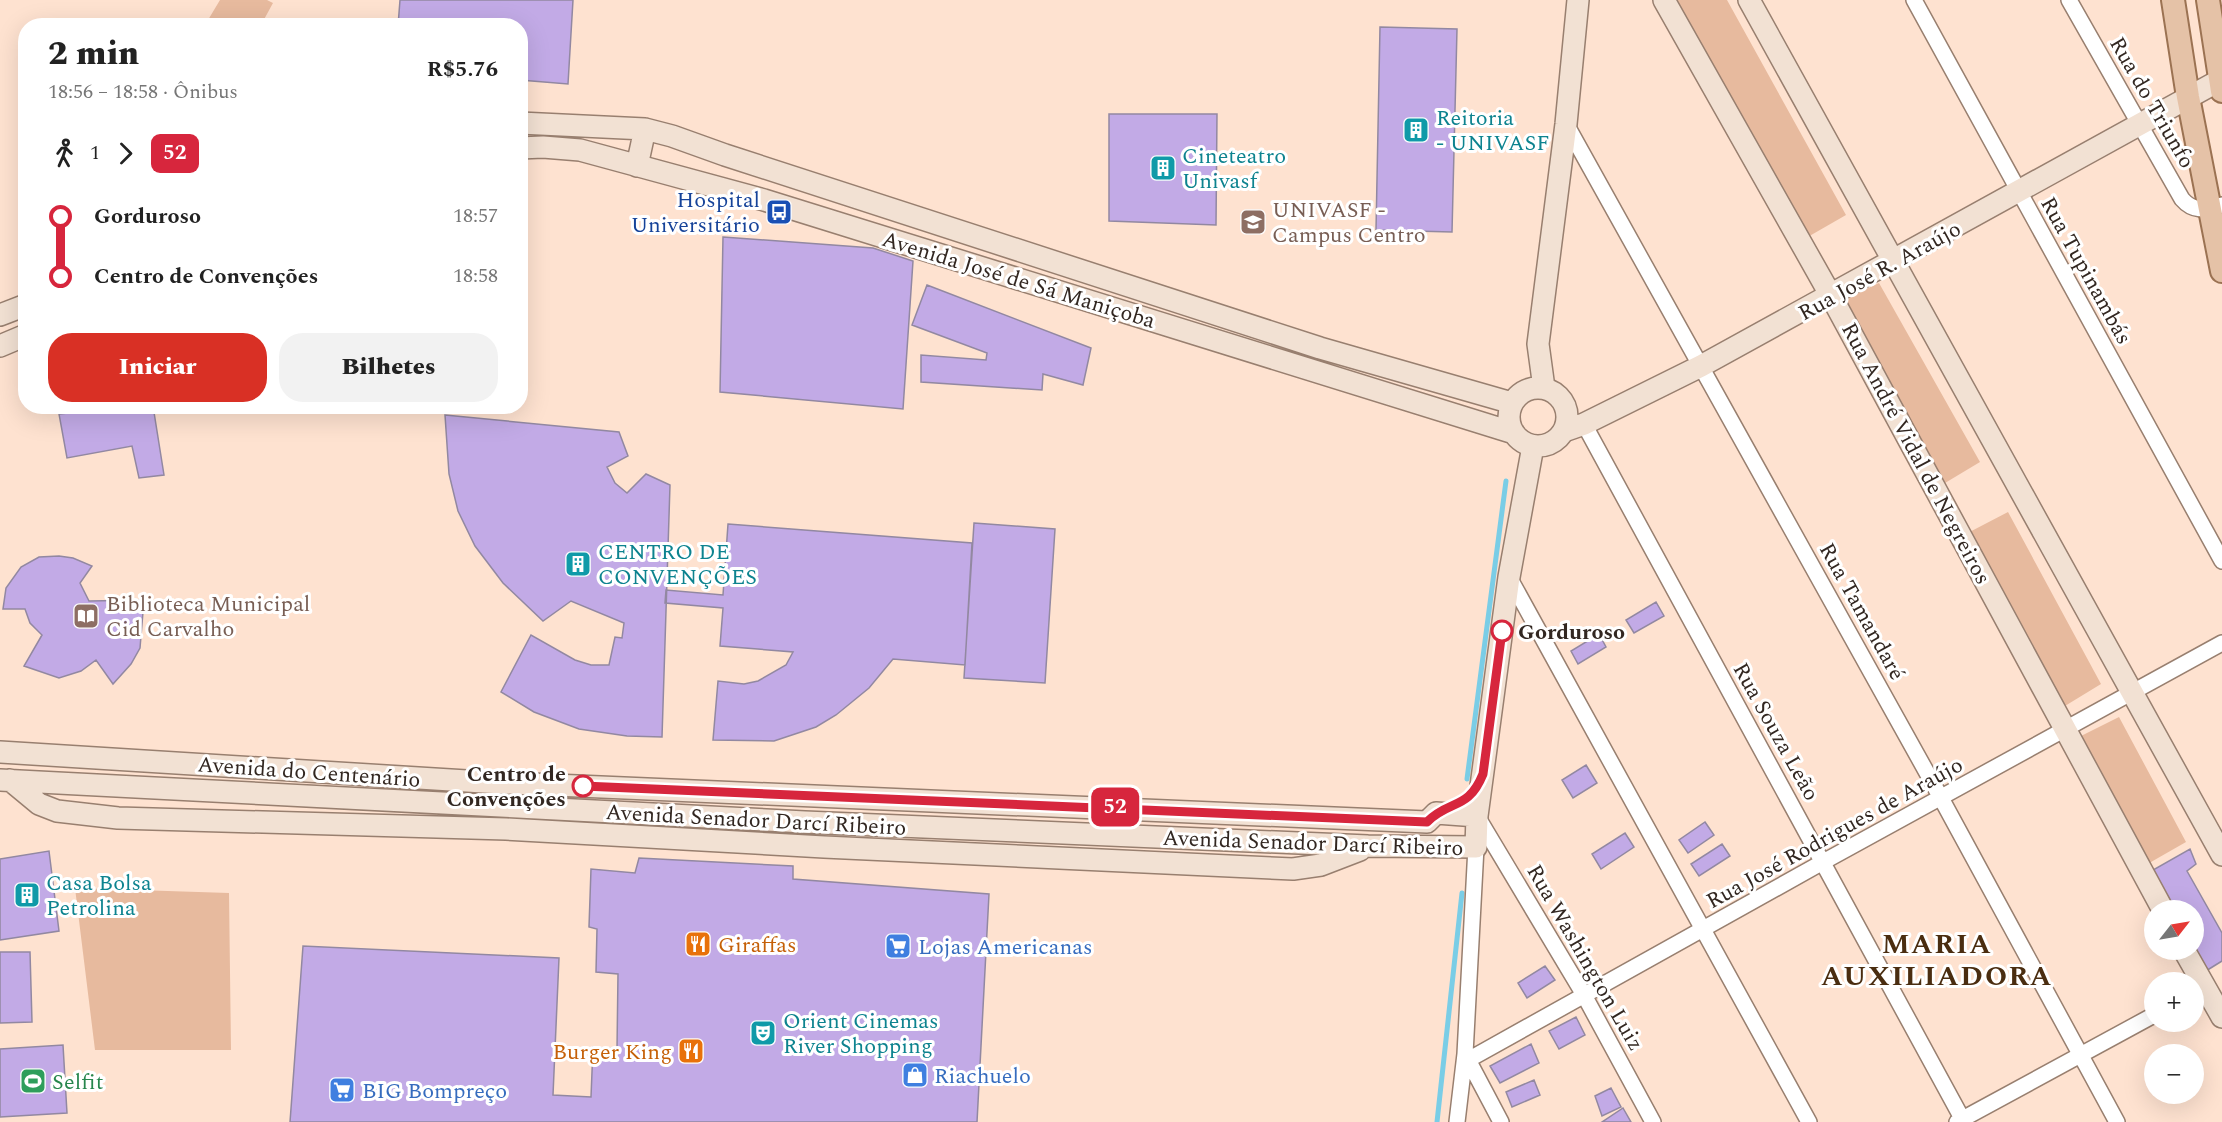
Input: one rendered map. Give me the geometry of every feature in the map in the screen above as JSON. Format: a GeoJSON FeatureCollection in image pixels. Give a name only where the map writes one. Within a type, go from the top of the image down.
{"type":"FeatureCollection","features":[{"type":"Feature","properties":{"kind":"main road"},"geometry":{"type":"LineString","coordinates":[[1544,388],[1538,344],[1566,124],[1578,0]]}},
{"type":"Feature","properties":{"kind":"main road","name":"Rua André Vidal de Negreiros"},"geometry":{"type":"LineString","coordinates":[[1664,0],[1831,296],[2158,900]]}},
{"type":"Feature","properties":{"kind":"main road"},"geometry":{"type":"LineString","coordinates":[[1749,0],[2222,855]]}},
{"type":"Feature","properties":{"kind":"main road"},"geometry":{"type":"LineString","coordinates":[[2173,0],[2188,97],[2216,206],[2222,270]]}},
{"type":"Feature","properties":{"kind":"main road"},"geometry":{"type":"LineString","coordinates":[[2208,0],[2221,84]]}},
{"type":"Feature","properties":{"kind":"main road","name":"Rua José R. Araújo"},"geometry":{"type":"LineString","coordinates":[[1563,431],[1584,424],[1701,366],[2018,193],[2188,97],[2221,84]]}},
{"type":"Feature","properties":{"kind":"main road","name":"Avenida José de Sá Maniçoba"},"geometry":{"type":"LineString","coordinates":[[528,123],[645,129],[1320,348],[1512,403]]}},
{"type":"Feature","properties":{"kind":"main road"},"geometry":{"type":"LineString","coordinates":[[638,166],[645,129]]}},
{"type":"Feature","properties":{"kind":"main road","name":"Avenida José de Sá Maniçoba"},"geometry":{"type":"LineString","coordinates":[[528,148],[580,150],[764,200],[1514,433]]}},
{"type":"Feature","properties":{"kind":"main road"},"geometry":{"type":"LineString","coordinates":[[714,187],[720,152]]}},
{"type":"Feature","properties":{"kind":"main road"},"geometry":{"type":"LineString","coordinates":[[0,315],[18,308]]}},
{"type":"Feature","properties":{"kind":"main road"},"geometry":{"type":"LineString","coordinates":[[0,346],[18,338]]}},
{"type":"Feature","properties":{"kind":"main road"},"geometry":{"type":"LineString","coordinates":[[1544,388],[1557,395],[1566,408],[1566,423],[1563,431],[1551,443],[1533,446],[1519,439],[1514,433],[1509,418],[1512,403],[1526,390],[1544,388]]}},
{"type":"Feature","properties":{"kind":"main road"},"geometry":{"type":"LineString","coordinates":[[1476,847],[1477,816],[1509,578],[1533,446]]}},
{"type":"Feature","properties":{"kind":"main road","name":"Avenida do Centenário"},"geometry":{"type":"LineString","coordinates":[[0,752],[483,782],[1432,817],[1477,816]]}},
{"type":"Feature","properties":{"kind":"main road"},"geometry":{"type":"LineString","coordinates":[[1427,848],[1432,817],[1467,800],[1476,790],[1483,774]]}},
{"type":"Feature","properties":{"kind":"main road"},"geometry":{"type":"LineString","coordinates":[[5,780],[39,804],[57,811],[118,818],[506,830],[1293,868],[1321,865],[1368,846]]}},
{"type":"Feature","properties":{"kind":"main road","name":"Avenida Senador Darcí Ribeiro"},"geometry":{"type":"LineString","coordinates":[[5,780],[805,822],[1368,846],[1476,847]]}},
{"type":"Feature","properties":{"kind":"main road"},"geometry":{"type":"LineString","coordinates":[[805,822],[824,847]]}},
{"type":"Feature","properties":{"kind":"main road"},"geometry":{"type":"LineString","coordinates":[[2204,998],[2222,1017]]}},
{"type":"Feature","properties":{"kind":"street","name":"Rua Tupinambás"},"geometry":{"type":"LineString","coordinates":[[1914,0],[2222,561]]}},
{"type":"Feature","properties":{"kind":"street","name":"Rua do Triunfo"},"geometry":{"type":"LineString","coordinates":[[2069,0],[2182,199],[2192,208],[2216,206]]}},
{"type":"Feature","properties":{"kind":"street","name":"Rua Tamandaré"},"geometry":{"type":"LineString","coordinates":[[1566,124],[1941,798],[2079,1056],[2117,1122]]}},
{"type":"Feature","properties":{"kind":"street","name":"Rua Souza Leão"},"geometry":{"type":"LineString","coordinates":[[1584,424],[1823,862],[1961,1121]]}},
{"type":"Feature","properties":{"kind":"street"},"geometry":{"type":"LineString","coordinates":[[1509,578],[1809,1122]]}},
{"type":"Feature","properties":{"kind":"street","name":"Rua José Rodrigues de Araújo"},"geometry":{"type":"LineString","coordinates":[[1466,1057],[1584,995],[2222,643]]}},
{"type":"Feature","properties":{"kind":"street","name":"Rua Washington Luiz"},"geometry":{"type":"LineString","coordinates":[[1477,816],[1584,995],[1653,1122]]}},
{"type":"Feature","properties":{"kind":"street"},"geometry":{"type":"LineString","coordinates":[[1457,1122],[1466,1057],[1476,847]]}},
{"type":"Feature","properties":{"kind":"street"},"geometry":{"type":"LineString","coordinates":[[1961,1121],[2144,1020]]}},
{"type":"Feature","properties":{"kind":"street"},"geometry":{"type":"LineString","coordinates":[[1466,1057],[1501,1122]]}},
{"type":"Feature","properties":{"kind":"shaded area"},"geometry":{"type":"Polygon","coordinates":[[[220,0],[267,0],[273,3],[265,18],[209,18],[220,0]]]}},
{"type":"Feature","properties":{"kind":"shaded area"},"geometry":{"type":"Polygon","coordinates":[[[1667,0],[1727,0],[1846,215],[1799,242],[1667,0]]]}},
{"type":"Feature","properties":{"kind":"shaded area"},"geometry":{"type":"Polygon","coordinates":[[[1879,283],[1980,462],[1935,489],[1834,304],[1879,283]]]}},
{"type":"Feature","properties":{"kind":"shaded area"},"geometry":{"type":"Polygon","coordinates":[[[2008,512],[2101,684],[2060,709],[1960,537],[2008,512]]]}},
{"type":"Feature","properties":{"kind":"shaded area"},"geometry":{"type":"Polygon","coordinates":[[[2119,717],[2186,842],[2144,866],[2071,741],[2119,717]]]}},
{"type":"Feature","properties":{"kind":"shaded area"},"geometry":{"type":"Polygon","coordinates":[[[75,888],[229,893],[231,1050],[95,1050],[75,888]]]}},
{"type":"Feature","properties":{"kind":"building"},"geometry":{"type":"Polygon","coordinates":[[[400,0],[573,0],[568,84],[528,81],[528,18],[399,18],[400,0]]]}},
{"type":"Feature","properties":{"kind":"building","name":"Reitoria - UNIVASF"},"geometry":{"type":"Polygon","coordinates":[[[1380,27],[1457,29],[1452,232],[1376,230],[1380,27]]]}},
{"type":"Feature","properties":{"kind":"building","name":"Cineteatro Univasf"},"geometry":{"type":"Polygon","coordinates":[[[1109,114],[1217,114],[1216,225],[1109,221],[1109,114]]]}},
{"type":"Feature","properties":{"kind":"building"},"geometry":{"type":"Polygon","coordinates":[[[723,237],[873,248],[913,261],[903,409],[720,392],[723,237]]]}},
{"type":"Feature","properties":{"kind":"building"},"geometry":{"type":"Polygon","coordinates":[[[927,285],[1091,348],[1083,385],[1043,374],[1042,390],[921,382],[921,355],[986,360],[987,353],[912,325],[927,285]]]}},
{"type":"Feature","properties":{"kind":"building"},"geometry":{"type":"Polygon","coordinates":[[[59,414],[154,414],[164,475],[139,478],[132,446],[67,458],[59,414]]]}},
{"type":"Feature","properties":{"kind":"building","name":"CENTRO DE CONVENÇÕES"},"geometry":{"type":"Polygon","coordinates":[[[445,415],[619,432],[628,456],[607,467],[615,483],[627,493],[646,474],[670,485],[662,737],[627,736],[579,729],[534,712],[501,692],[531,635],[575,660],[591,665],[609,665],[615,637],[622,638],[624,623],[571,601],[543,621],[503,583],[475,546],[458,511],[449,474],[445,415]]]}},
{"type":"Feature","properties":{"kind":"building"},"geometry":{"type":"Polygon","coordinates":[[[974,523],[1055,529],[1045,683],[964,678],[974,523]]]}},
{"type":"Feature","properties":{"kind":"building"},"geometry":{"type":"Polygon","coordinates":[[[728,524],[972,543],[965,665],[893,659],[869,688],[836,715],[816,727],[774,741],[713,740],[718,681],[744,684],[758,681],[786,665],[793,652],[720,646],[723,608],[665,603],[666,590],[723,595],[728,524]]]}},
{"type":"Feature","properties":{"kind":"building","name":"Biblioteca Municipal Cid Carvalho"},"geometry":{"type":"Polygon","coordinates":[[[39,557],[73,558],[92,566],[80,583],[89,601],[144,600],[140,648],[131,664],[113,684],[96,660],[81,671],[59,678],[24,666],[42,635],[30,623],[25,609],[3,609],[6,588],[21,567],[39,557]]]}},
{"type":"Feature","properties":{"kind":"building"},"geometry":{"type":"Polygon","coordinates":[[[1656,602],[1664,616],[1634,633],[1626,620],[1656,602]]]}},
{"type":"Feature","properties":{"kind":"building"},"geometry":{"type":"Polygon","coordinates":[[[1599,634],[1606,647],[1578,664],[1571,651],[1599,634]]]}},
{"type":"Feature","properties":{"kind":"building"},"geometry":{"type":"Polygon","coordinates":[[[1586,765],[1597,783],[1573,798],[1562,780],[1586,765]]]}},
{"type":"Feature","properties":{"kind":"building"},"geometry":{"type":"Polygon","coordinates":[[[1705,822],[1714,835],[1688,853],[1679,840],[1705,822]]]}},
{"type":"Feature","properties":{"kind":"building"},"geometry":{"type":"Polygon","coordinates":[[[1625,833],[1634,847],[1601,869],[1592,854],[1625,833]]]}},
{"type":"Feature","properties":{"kind":"building"},"geometry":{"type":"Polygon","coordinates":[[[1722,844],[1730,856],[1699,876],[1691,864],[1722,844]]]}},
{"type":"Feature","properties":{"kind":"building"},"geometry":{"type":"Polygon","coordinates":[[[2190,849],[2196,864],[2187,871],[2203,900],[2163,900],[2146,874],[2190,849]]]}},
{"type":"Feature","properties":{"kind":"building","name":"Casa Bolsa Petrolina"},"geometry":{"type":"Polygon","coordinates":[[[49,851],[59,931],[0,940],[0,859],[49,851]]]}},
{"type":"Feature","properties":{"kind":"building"},"geometry":{"type":"Polygon","coordinates":[[[639,858],[793,866],[793,879],[989,894],[977,1122],[290,1122],[303,946],[559,958],[553,1095],[591,1097],[593,1047],[617,1049],[618,974],[596,972],[597,929],[589,927],[591,869],[635,873],[639,858]]]}},
{"type":"Feature","properties":{"kind":"building"},"geometry":{"type":"Polygon","coordinates":[[[2204,901],[2222,933],[2222,961],[2200,972],[2196,960],[2204,960],[2204,901]]]}},
{"type":"Feature","properties":{"kind":"building"},"geometry":{"type":"Polygon","coordinates":[[[0,952],[30,952],[32,1022],[0,1023],[0,952]]]}},
{"type":"Feature","properties":{"kind":"building"},"geometry":{"type":"Polygon","coordinates":[[[1545,966],[1555,980],[1527,998],[1518,983],[1545,966]]]}},
{"type":"Feature","properties":{"kind":"building"},"geometry":{"type":"Polygon","coordinates":[[[1576,1017],[1585,1035],[1559,1049],[1549,1031],[1576,1017]]]}},
{"type":"Feature","properties":{"kind":"building"},"geometry":{"type":"Polygon","coordinates":[[[1531,1044],[1539,1063],[1500,1083],[1490,1066],[1531,1044]]]}},
{"type":"Feature","properties":{"kind":"building","name":"Selfit"},"geometry":{"type":"Polygon","coordinates":[[[63,1045],[67,1113],[0,1117],[0,1049],[63,1045]]]}},
{"type":"Feature","properties":{"kind":"building"},"geometry":{"type":"Polygon","coordinates":[[[1534,1080],[1540,1095],[1512,1107],[1506,1092],[1534,1080]]]}},
{"type":"Feature","properties":{"kind":"building"},"geometry":{"type":"Polygon","coordinates":[[[1611,1088],[1621,1107],[1602,1116],[1595,1096],[1611,1088]]]}},
{"type":"Feature","properties":{"kind":"building"},"geometry":{"type":"Polygon","coordinates":[[[1623,1108],[1631,1122],[1602,1122],[1623,1108]]]}},
{"type":"Feature","properties":{"kind":"waterway"},"geometry":{"type":"LineString","coordinates":[[1467,779],[1506,481]]}},
{"type":"Feature","properties":{"kind":"waterway"},"geometry":{"type":"LineString","coordinates":[[1437,1122],[1462,893]]}},
{"type":"Feature","properties":{"kind":"bus line","name":"52"},"geometry":{"type":"LineString","coordinates":[[583,786],[1118,807],[1427,822],[1436,813],[1467,800],[1476,790],[1483,774],[1502,631]]}},
{"type":"Feature","properties":{"kind":"place","name":"Reitoria - UNIVASF"},"geometry":{"type":"Point","coordinates":[1416,130]}},
{"type":"Feature","properties":{"kind":"place","name":"Cineteatro Univasf"},"geometry":{"type":"Point","coordinates":[1163,168]}},
{"type":"Feature","properties":{"kind":"place","name":"Hospital Universitário"},"geometry":{"type":"Point","coordinates":[779,212]}},
{"type":"Feature","properties":{"kind":"place","name":"UNIVASF - Campus Centro"},"geometry":{"type":"Point","coordinates":[1253,222]}},
{"type":"Feature","properties":{"kind":"place","name":"CENTRO DE CONVENÇÕES"},"geometry":{"type":"Point","coordinates":[578,564]}},
{"type":"Feature","properties":{"kind":"place","name":"Biblioteca Municipal Cid Carvalho"},"geometry":{"type":"Point","coordinates":[86,616]}},
{"type":"Feature","properties":{"kind":"place","name":"Gorduroso"},"geometry":{"type":"Point","coordinates":[1502,631]}},
{"type":"Feature","properties":{"kind":"place","name":"Centro de Convenções"},"geometry":{"type":"Point","coordinates":[583,786]}},
{"type":"Feature","properties":{"kind":"place","name":"Casa Bolsa Petrolina"},"geometry":{"type":"Point","coordinates":[27,895]}},
{"type":"Feature","properties":{"kind":"place","name":"Giraffas"},"geometry":{"type":"Point","coordinates":[698,944]}},
{"type":"Feature","properties":{"kind":"place","name":"Lojas Americanas"},"geometry":{"type":"Point","coordinates":[898,946]}},
{"type":"Feature","properties":{"kind":"place","name":"Orient Cinemas River Shopping"},"geometry":{"type":"Point","coordinates":[763,1033]}},
{"type":"Feature","properties":{"kind":"place","name":"Burger King"},"geometry":{"type":"Point","coordinates":[691,1051]}},
{"type":"Feature","properties":{"kind":"place","name":"Riachuelo"},"geometry":{"type":"Point","coordinates":[915,1075]}},
{"type":"Feature","properties":{"kind":"place","name":"Selfit"},"geometry":{"type":"Point","coordinates":[33,1081]}},
{"type":"Feature","properties":{"kind":"place","name":"BIG Bompreço"},"geometry":{"type":"Point","coordinates":[342,1090]}},
{"type":"Feature","properties":{"kind":"district","name":"MARIA AUXILIADORA"},"geometry":{"type":"Point","coordinates":[1937,959]}}]}
